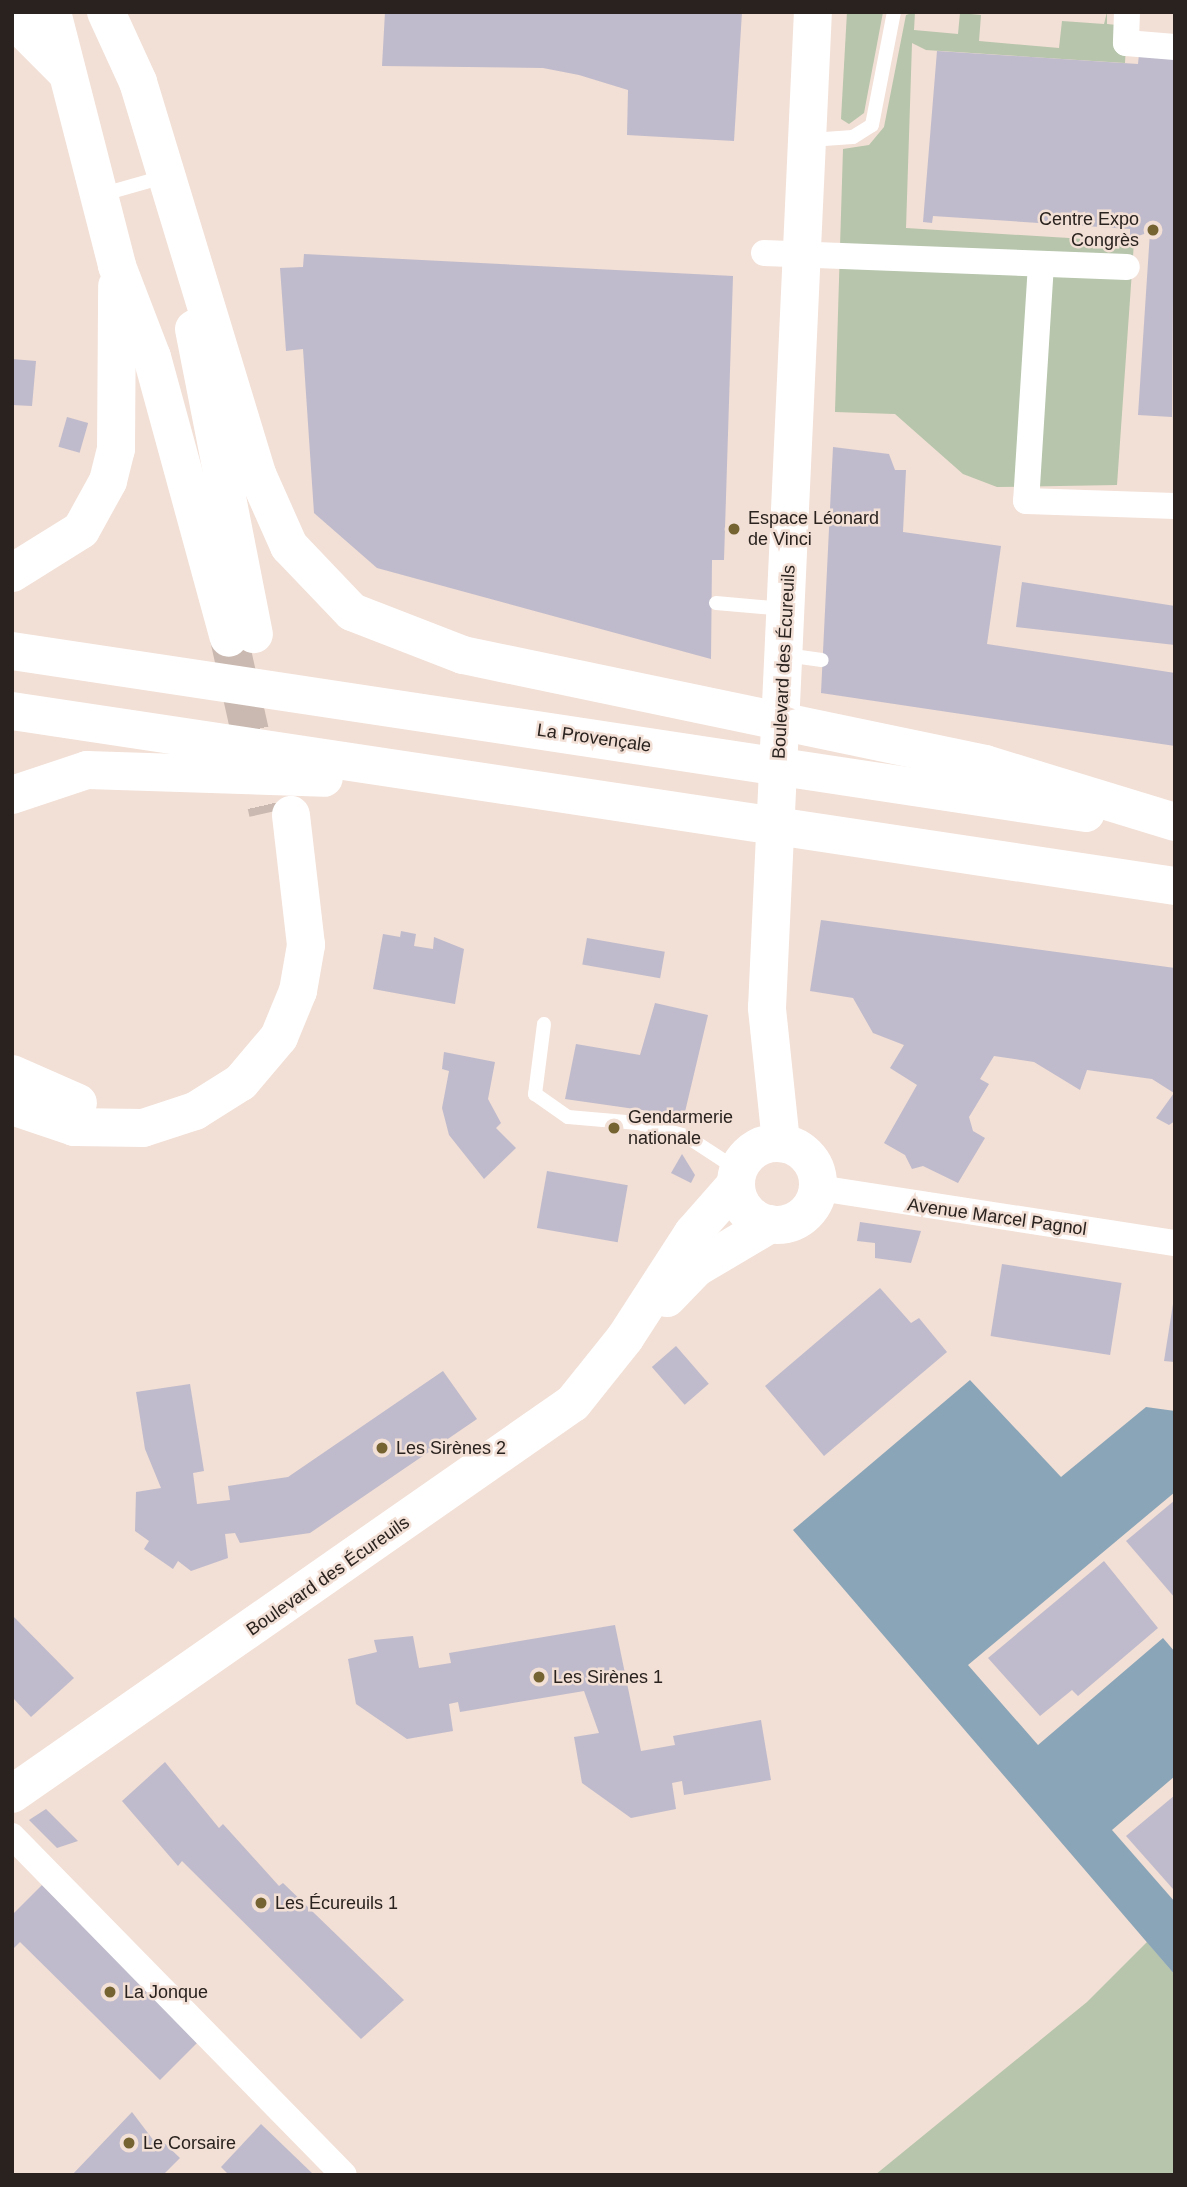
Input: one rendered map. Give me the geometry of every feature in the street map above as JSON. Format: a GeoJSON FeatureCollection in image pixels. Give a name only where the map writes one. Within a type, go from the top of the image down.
{"type":"FeatureCollection","features":[{"type":"Feature","properties":{"kind":"main road"},"geometry":{"type":"LineString","coordinates":[[52,12],[117,266],[152,357],[242,639],[200,384],[186,254]]}},
{"type":"Feature","properties":{"kind":"main road"},"geometry":{"type":"LineString","coordinates":[[106,12],[138,82],[186,254],[261,484],[289,546],[329,593],[396,633],[463,655],[727,713],[985,764],[1175,824]]}},
{"type":"Feature","properties":{"kind":"main road"},"geometry":{"type":"LineString","coordinates":[[135,12],[138,82]]}},
{"type":"Feature","properties":{"kind":"main road","name":"Boulevard des Écureuils"},"geometry":{"type":"LineString","coordinates":[[781,1142],[767,1008],[813,12]]}},
{"type":"Feature","properties":{"kind":"main road"},"geometry":{"type":"LineString","coordinates":[[12,18],[68,73]]}},
{"type":"Feature","properties":{"kind":"main road"},"geometry":{"type":"LineString","coordinates":[[12,573],[81,530],[108,481],[116,449],[117,266]]}},
{"type":"Feature","properties":{"kind":"main road","name":"La Provençale"},"geometry":{"type":"LineString","coordinates":[[12,651],[1175,824]]}},
{"type":"Feature","properties":{"kind":"main road"},"geometry":{"type":"LineString","coordinates":[[12,711],[1175,886]]}},
{"type":"Feature","properties":{"kind":"main road"},"geometry":{"type":"LineString","coordinates":[[12,795],[44,779],[132,768],[296,778],[424,773]]}},
{"type":"Feature","properties":{"kind":"main road"},"geometry":{"type":"LineString","coordinates":[[12,1074],[81,1104],[140,1105],[187,1091],[225,1065],[276,985],[281,887],[279,814],[306,945],[298,991],[279,1037],[241,1082],[195,1111],[143,1128],[75,1127],[12,1106]]}},
{"type":"Feature","properties":{"kind":"main road"},"geometry":{"type":"LineString","coordinates":[[781,1142],[813,1163],[819,1188],[800,1219],[770,1224],[744,1209],[737,1177],[755,1149],[781,1142]]}},
{"type":"Feature","properties":{"kind":"main road","name":"Boulevard des Écureuils"},"geometry":{"type":"LineString","coordinates":[[12,1794],[573,1403],[625,1338],[693,1233],[737,1177]]}},
{"type":"Feature","properties":{"kind":"main road","name":"Boulevard des Écureuils"},"geometry":{"type":"LineString","coordinates":[[625,1338],[696,1268],[770,1224]]}},
{"type":"Feature","properties":{"kind":"street"},"geometry":{"type":"LineString","coordinates":[[1127,12],[1126,43],[1175,47]]}},
{"type":"Feature","properties":{"kind":"street"},"geometry":{"type":"LineString","coordinates":[[764,253],[1127,267]]}},
{"type":"Feature","properties":{"kind":"street"},"geometry":{"type":"LineString","coordinates":[[1041,264],[1026,500],[1175,506]]}},
{"type":"Feature","properties":{"kind":"street","name":"Avenue Marcel Pagnol"},"geometry":{"type":"LineString","coordinates":[[819,1188],[1175,1242]]}},
{"type":"Feature","properties":{"kind":"street"},"geometry":{"type":"LineString","coordinates":[[12,1836],[344,2175]]}},
{"type":"Feature","properties":{"kind":"lane"},"geometry":{"type":"LineString","coordinates":[[807,140],[853,137],[872,125],[894,12]]}},
{"type":"Feature","properties":{"kind":"lane"},"geometry":{"type":"LineString","coordinates":[[99,195],[163,177]]}},
{"type":"Feature","properties":{"kind":"lane"},"geometry":{"type":"LineString","coordinates":[[716,603],[786,609]]}},
{"type":"Feature","properties":{"kind":"lane"},"geometry":{"type":"LineString","coordinates":[[784,655],[822,660]]}},
{"type":"Feature","properties":{"kind":"lane"},"geometry":{"type":"LineString","coordinates":[[544,1024],[535,1094],[568,1117],[638,1123],[686,1136],[737,1177]]}},
{"type":"Feature","properties":{"kind":"green space"},"geometry":{"type":"Polygon","coordinates":[[[847,12],[883,12],[864,113],[849,124],[841,119],[847,12]]]}},
{"type":"Feature","properties":{"kind":"green space"},"geometry":{"type":"Polygon","coordinates":[[[915,12],[914,30],[958,34],[960,13],[981,15],[979,41],[1059,48],[1062,21],[1104,24],[1107,12],[1107,24],[1127,26],[1125,63],[926,50],[912,43],[906,228],[1134,242],[1117,485],[997,487],[963,474],[895,414],[835,412],[843,149],[869,145],[884,127],[906,15],[915,12]]]}},
{"type":"Feature","properties":{"kind":"green space"},"geometry":{"type":"Polygon","coordinates":[[[1147,1942],[1175,1975],[1175,2175],[875,2175],[1087,2002],[1147,1942]]]}},
{"type":"Feature","properties":{"kind":"water"},"geometry":{"type":"Polygon","coordinates":[[[970,1380],[1061,1477],[1146,1407],[1175,1411],[1175,1492],[968,1665],[1038,1745],[1163,1638],[1175,1652],[1175,1776],[1112,1830],[1175,1902],[1175,1975],[793,1530],[970,1380]]]}},
{"type":"Feature","properties":{"kind":"building"},"geometry":{"type":"Polygon","coordinates":[[[385,12],[742,12],[734,141],[627,135],[628,90],[579,75],[543,68],[382,66],[385,12]]]}},
{"type":"Feature","properties":{"kind":"building","name":"Centre Expo Congrès"},"geometry":{"type":"Polygon","coordinates":[[[1140,44],[1175,47],[1172,417],[1138,415],[1150,232],[1138,236],[1130,235],[1130,229],[933,216],[932,223],[923,222],[937,51],[1138,64],[1140,44]]]}},
{"type":"Feature","properties":{"kind":"building","name":"Espace Léonard de Vinci"},"geometry":{"type":"Polygon","coordinates":[[[304,254],[733,276],[724,560],[712,560],[711,659],[377,568],[314,513],[303,349],[286,351],[280,268],[303,267],[304,254]]]}},
{"type":"Feature","properties":{"kind":"building"},"geometry":{"type":"Polygon","coordinates":[[[12,359],[36,361],[32,406],[12,405],[12,359]]]}},
{"type":"Feature","properties":{"kind":"building"},"geometry":{"type":"Polygon","coordinates":[[[67,417],[88,423],[80,453],[58,447],[67,417]]]}},
{"type":"Feature","properties":{"kind":"building"},"geometry":{"type":"Polygon","coordinates":[[[833,447],[889,454],[895,470],[906,470],[903,532],[1001,546],[987,644],[1175,673],[1175,746],[821,693],[833,447]]]}},
{"type":"Feature","properties":{"kind":"building"},"geometry":{"type":"Polygon","coordinates":[[[1022,582],[1175,606],[1175,645],[1016,627],[1022,582]]]}},
{"type":"Feature","properties":{"kind":"building"},"geometry":{"type":"Polygon","coordinates":[[[821,920],[1175,968],[1175,1121],[1169,1125],[1156,1118],[1174,1093],[1152,1079],[1087,1070],[1080,1090],[1034,1062],[994,1056],[980,1079],[989,1084],[969,1117],[973,1131],[985,1138],[958,1183],[923,1166],[912,1169],[905,1155],[884,1143],[917,1085],[890,1068],[904,1045],[873,1033],[853,998],[810,991],[821,920]]]}},
{"type":"Feature","properties":{"kind":"building"},"geometry":{"type":"Polygon","coordinates":[[[401,931],[416,934],[414,946],[433,949],[434,937],[464,949],[455,1004],[373,989],[383,934],[400,937],[401,931]]]}},
{"type":"Feature","properties":{"kind":"building"},"geometry":{"type":"Polygon","coordinates":[[[587,938],[665,952],[660,978],[582,965],[587,938]]]}},
{"type":"Feature","properties":{"kind":"building"},"geometry":{"type":"Polygon","coordinates":[[[655,1003],[708,1015],[684,1116],[565,1099],[576,1044],[640,1055],[655,1003]]]}},
{"type":"Feature","properties":{"kind":"building"},"geometry":{"type":"Polygon","coordinates":[[[444,1052],[495,1062],[488,1099],[501,1123],[496,1128],[516,1148],[484,1179],[449,1135],[442,1108],[449,1071],[442,1069],[444,1052]]]}},
{"type":"Feature","properties":{"kind":"building"},"geometry":{"type":"Polygon","coordinates":[[[682,1154],[695,1175],[691,1183],[671,1173],[682,1154]]]}},
{"type":"Feature","properties":{"kind":"building"},"geometry":{"type":"Polygon","coordinates":[[[547,1171],[628,1185],[618,1242],[537,1228],[547,1171]]]}},
{"type":"Feature","properties":{"kind":"building"},"geometry":{"type":"Polygon","coordinates":[[[860,1222],[921,1231],[911,1263],[875,1258],[875,1243],[857,1241],[860,1222]]]}},
{"type":"Feature","properties":{"kind":"building"},"geometry":{"type":"Polygon","coordinates":[[[1002,1264],[1122,1283],[1110,1355],[991,1336],[1002,1264]]]}},
{"type":"Feature","properties":{"kind":"building"},"geometry":{"type":"Polygon","coordinates":[[[880,1288],[911,1323],[919,1318],[947,1352],[824,1456],[765,1386],[880,1288]]]}},
{"type":"Feature","properties":{"kind":"building"},"geometry":{"type":"Polygon","coordinates":[[[1175,1304],[1175,1362],[1164,1361],[1175,1304]]]}},
{"type":"Feature","properties":{"kind":"building"},"geometry":{"type":"Polygon","coordinates":[[[676,1346],[709,1384],[685,1405],[652,1367],[676,1346]]]}},
{"type":"Feature","properties":{"kind":"building"},"geometry":{"type":"Polygon","coordinates":[[[443,1371],[477,1419],[310,1533],[240,1543],[235,1533],[225,1534],[228,1558],[191,1571],[178,1561],[173,1569],[144,1549],[149,1541],[135,1531],[136,1492],[161,1488],[145,1449],[136,1392],[190,1384],[204,1471],[193,1473],[197,1504],[230,1500],[228,1486],[288,1477],[443,1371]]]}},
{"type":"Feature","properties":{"kind":"building"},"geometry":{"type":"Polygon","coordinates":[[[1175,1500],[1175,1598],[1126,1541],[1175,1500]]]}},
{"type":"Feature","properties":{"kind":"building"},"geometry":{"type":"Polygon","coordinates":[[[1104,1561],[1158,1628],[1078,1696],[1072,1690],[1040,1716],[988,1658],[1104,1561]]]}},
{"type":"Feature","properties":{"kind":"building"},"geometry":{"type":"Polygon","coordinates":[[[12,1615],[74,1678],[31,1717],[12,1697],[12,1615]]]}},
{"type":"Feature","properties":{"kind":"building"},"geometry":{"type":"Polygon","coordinates":[[[615,1625],[641,1751],[675,1745],[673,1736],[761,1720],[771,1780],[684,1795],[682,1781],[672,1783],[676,1809],[631,1818],[582,1783],[574,1737],[599,1733],[584,1691],[460,1712],[458,1702],[449,1704],[453,1731],[407,1739],[356,1704],[348,1659],[377,1652],[374,1640],[413,1636],[419,1668],[451,1663],[449,1653],[615,1625]]]}},
{"type":"Feature","properties":{"kind":"building","name":"Les Écureuils 1"},"geometry":{"type":"Polygon","coordinates":[[[165,1762],[219,1828],[223,1824],[279,1886],[283,1883],[404,2000],[361,2039],[182,1861],[178,1866],[122,1801],[165,1762]]]}},
{"type":"Feature","properties":{"kind":"building"},"geometry":{"type":"Polygon","coordinates":[[[1175,1795],[1175,1888],[1173,1889],[1126,1836],[1175,1795]]]}},
{"type":"Feature","properties":{"kind":"building"},"geometry":{"type":"Polygon","coordinates":[[[46,1809],[78,1841],[57,1848],[29,1820],[46,1809]]]}},
{"type":"Feature","properties":{"kind":"building","name":"La Jonque"},"geometry":{"type":"Polygon","coordinates":[[[42,1885],[199,2041],[160,2080],[20,1942],[12,1950],[12,1915],[42,1885]]]}},
{"type":"Feature","properties":{"kind":"building","name":"Le Corsaire"},"geometry":{"type":"Polygon","coordinates":[[[132,2112],[157,2145],[161,2140],[180,2158],[163,2175],[72,2175],[132,2112]]]}},
{"type":"Feature","properties":{"kind":"building"},"geometry":{"type":"Polygon","coordinates":[[[261,2124],[314,2175],[229,2175],[221,2167],[261,2124]]]}},
{"type":"Feature","properties":{"kind":"tunnel"},"geometry":{"type":"LineString","coordinates":[[229,638],[268,813]]}},
{"type":"Feature","properties":{"kind":"place","name":"Centre Expo Congrès"},"geometry":{"type":"Point","coordinates":[1153,230]}},
{"type":"Feature","properties":{"kind":"place","name":"Espace Léonard de Vinci"},"geometry":{"type":"Point","coordinates":[734,529]}},
{"type":"Feature","properties":{"kind":"place","name":"Gendarmerie nationale"},"geometry":{"type":"Point","coordinates":[614,1128]}},
{"type":"Feature","properties":{"kind":"place","name":"Les Sirènes 2"},"geometry":{"type":"Point","coordinates":[382,1448]}},
{"type":"Feature","properties":{"kind":"place","name":"Les Sirènes 1"},"geometry":{"type":"Point","coordinates":[539,1677]}},
{"type":"Feature","properties":{"kind":"place","name":"Les Écureuils 1"},"geometry":{"type":"Point","coordinates":[261,1903]}},
{"type":"Feature","properties":{"kind":"place","name":"La Jonque"},"geometry":{"type":"Point","coordinates":[110,1992]}},
{"type":"Feature","properties":{"kind":"place","name":"Le Corsaire"},"geometry":{"type":"Point","coordinates":[129,2143]}}]}
